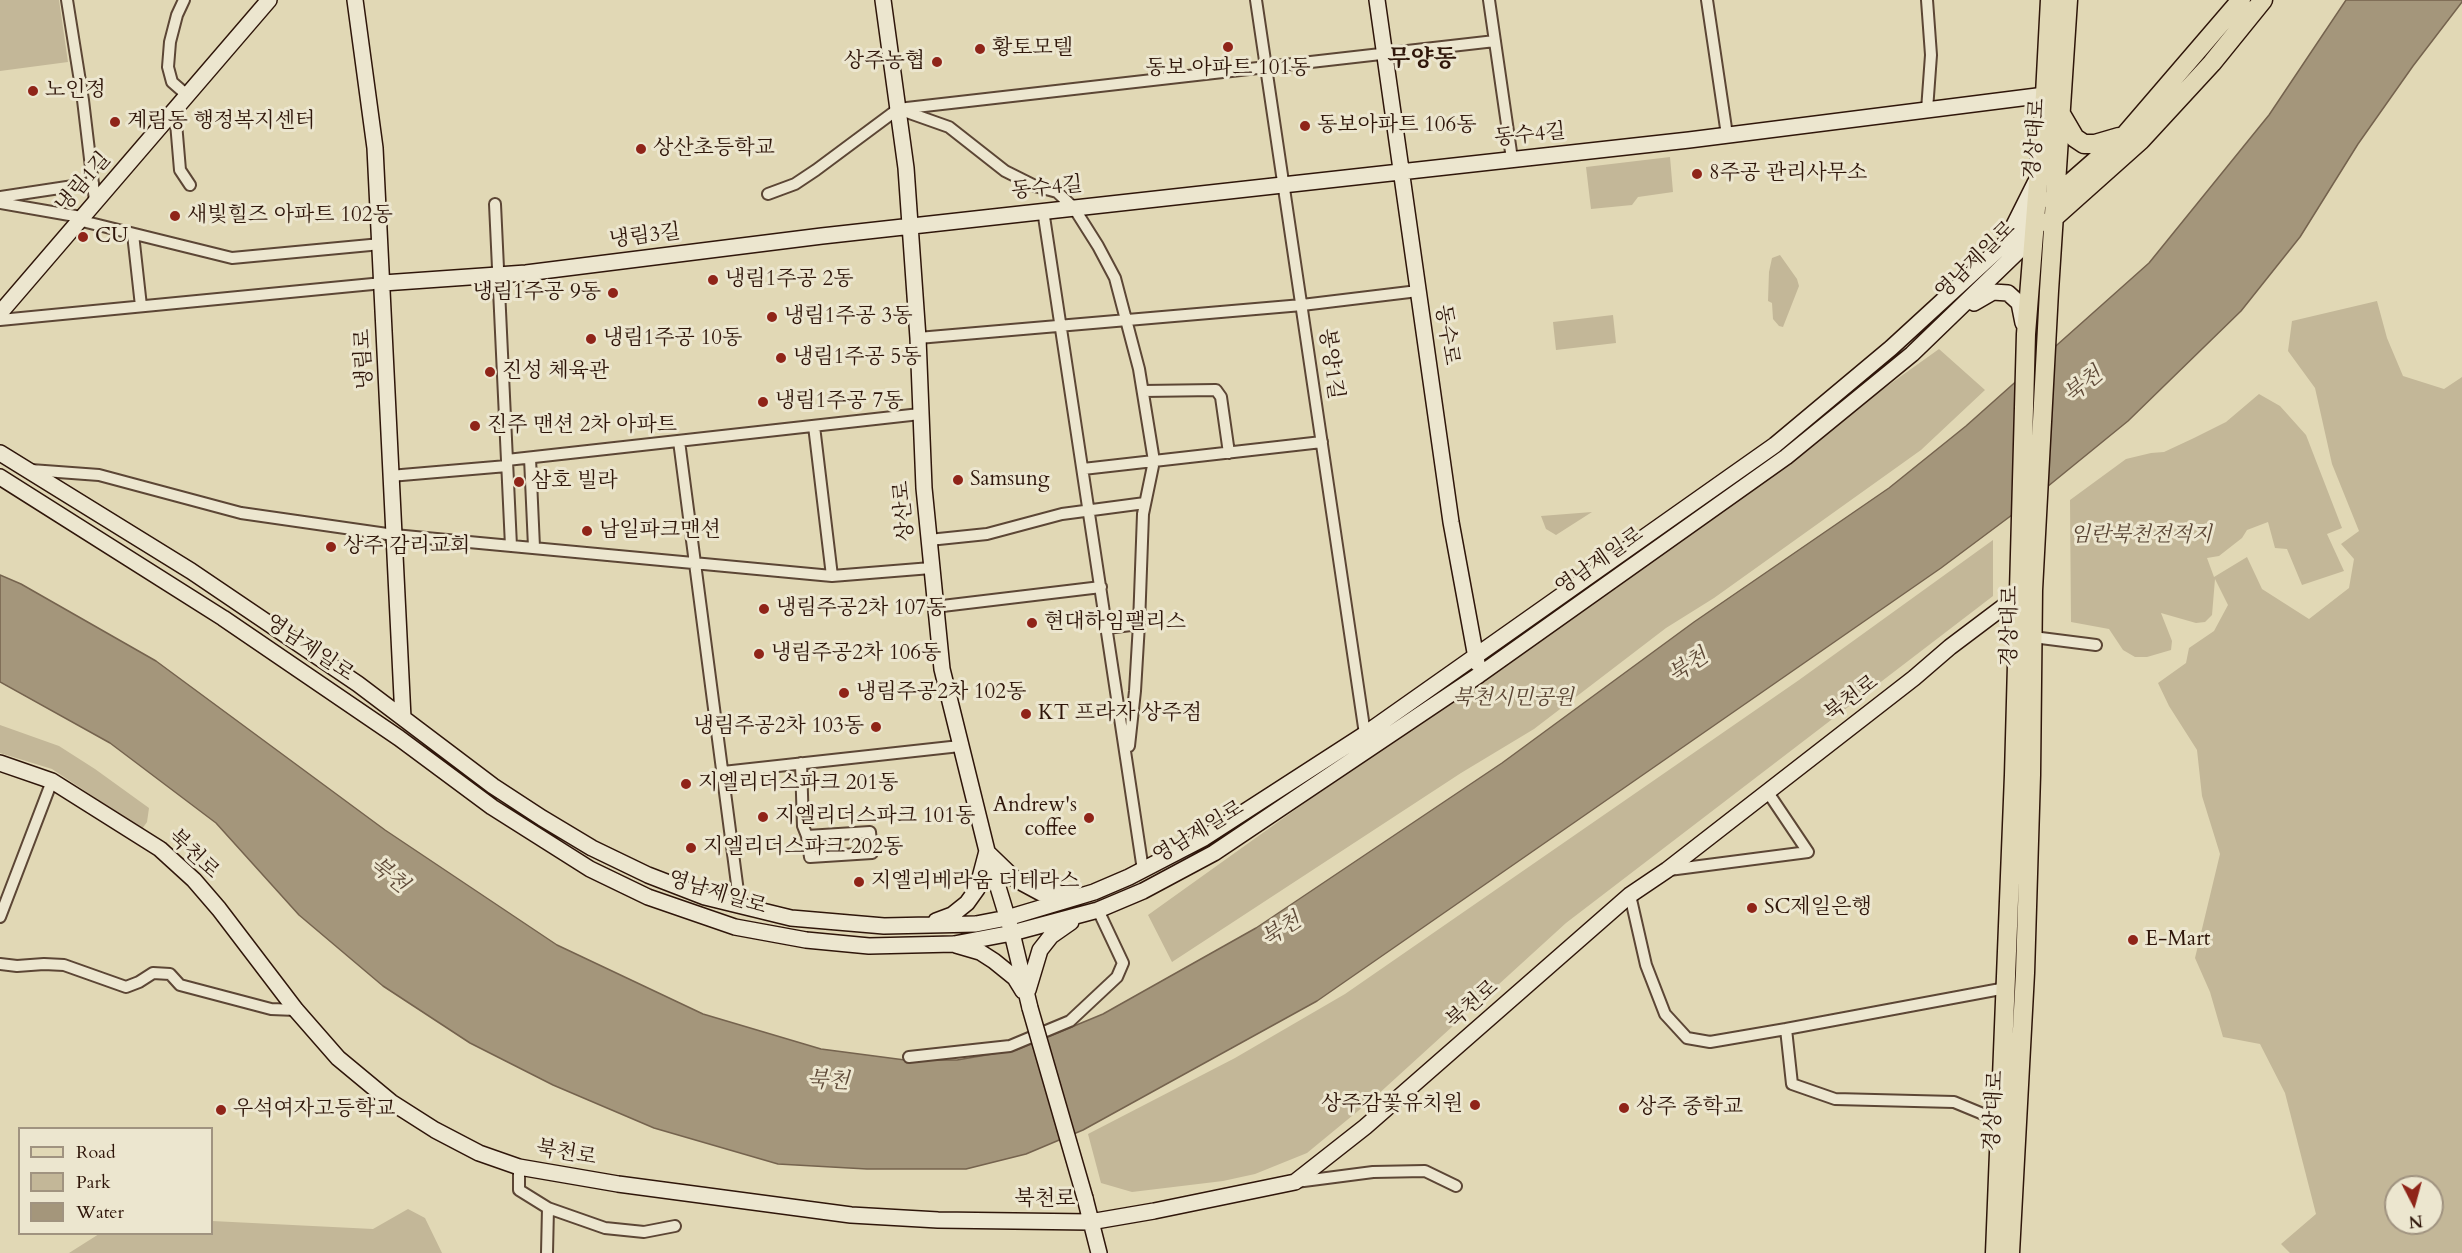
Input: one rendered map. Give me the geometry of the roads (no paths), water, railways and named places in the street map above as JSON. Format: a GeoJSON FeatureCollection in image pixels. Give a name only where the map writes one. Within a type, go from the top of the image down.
{"type":"FeatureCollection","features":[{"type":"Feature","properties":{"kind":"main road","name":"경상대로"},"geometry":{"type":"LineString","coordinates":[[2010,1253],[2025,962],[2033,637],[2019,563],[2026,334],[2045,95],[2050,0]]}},
{"type":"Feature","properties":{"kind":"main road","name":"경상대로"},"geometry":{"type":"LineString","coordinates":[[1995,1253],[2026,593],[2035,547],[2068,0]]}},
{"type":"Feature","properties":{"kind":"main road","name":"영남제일로"},"geometry":{"type":"LineString","coordinates":[[2035,216],[2124,136],[2241,0]]}},
{"type":"Feature","properties":{"kind":"main road","name":"영남제일로"},"geometry":{"type":"LineString","coordinates":[[2033,237],[2141,140],[2212,63],[2263,0]]}},
{"type":"Feature","properties":{"kind":"main road"},"geometry":{"type":"LineString","coordinates":[[2061,114],[2075,138],[2084,144],[2095,144],[2124,136]]}},
{"type":"Feature","properties":{"kind":"street"},"geometry":{"type":"LineString","coordinates":[[67,0],[95,201]]}},
{"type":"Feature","properties":{"kind":"street"},"geometry":{"type":"LineString","coordinates":[[184,0],[177,15],[170,42],[168,67],[172,82],[188,96]]}},
{"type":"Feature","properties":{"kind":"street","name":"냉림1길"},"geometry":{"type":"LineString","coordinates":[[0,313],[269,0]]}},
{"type":"Feature","properties":{"kind":"street","name":"냉림로"},"geometry":{"type":"LineString","coordinates":[[356,0],[375,148],[403,718]]}},
{"type":"Feature","properties":{"kind":"street","name":"상산로"},"geometry":{"type":"LineString","coordinates":[[883,0],[911,226],[920,414],[934,607],[942,669],[987,851],[1012,933],[1090,1222]]}},
{"type":"Feature","properties":{"kind":"street","name":"봉양1길"},"geometry":{"type":"LineString","coordinates":[[1256,0],[1365,734]]}},
{"type":"Feature","properties":{"kind":"street","name":"동수로"},"geometry":{"type":"LineString","coordinates":[[1377,0],[1451,522],[1479,675]]}},
{"type":"Feature","properties":{"kind":"street"},"geometry":{"type":"LineString","coordinates":[[1489,0],[1512,159]]}},
{"type":"Feature","properties":{"kind":"street"},"geometry":{"type":"LineString","coordinates":[[1707,0],[1727,135]]}},
{"type":"Feature","properties":{"kind":"street"},"geometry":{"type":"LineString","coordinates":[[1927,0],[1931,55],[1927,110]]}},
{"type":"Feature","properties":{"kind":"street"},"geometry":{"type":"LineString","coordinates":[[768,194],[795,184],[816,171],[898,109],[1495,41]]}},
{"type":"Feature","properties":{"kind":"street","name":"동수4길"},"geometry":{"type":"LineString","coordinates":[[911,226],[1727,135],[2045,95]]}},
{"type":"Feature","properties":{"kind":"street"},"geometry":{"type":"LineString","coordinates":[[898,109],[949,127],[1005,171],[1035,186],[1057,192],[1074,208],[1115,278],[1143,391],[1154,461],[1143,514],[1136,692],[1127,761]]}},
{"type":"Feature","properties":{"kind":"street"},"geometry":{"type":"LineString","coordinates":[[175,111],[180,170],[190,185]]}},
{"type":"Feature","properties":{"kind":"street"},"geometry":{"type":"LineString","coordinates":[[2002,247],[2026,205],[2038,175]]}},
{"type":"Feature","properties":{"kind":"street"},"geometry":{"type":"LineString","coordinates":[[0,197],[93,183]]}},
{"type":"Feature","properties":{"kind":"street"},"geometry":{"type":"LineString","coordinates":[[0,203],[80,219],[232,258],[381,244]]}},
{"type":"Feature","properties":{"kind":"street"},"geometry":{"type":"LineString","coordinates":[[495,204],[511,546]]}},
{"type":"Feature","properties":{"kind":"street"},"geometry":{"type":"LineString","coordinates":[[1043,210],[1143,870]]}},
{"type":"Feature","properties":{"kind":"street","name":"영남제일로"},"geometry":{"type":"LineString","coordinates":[[0,453],[191,571],[358,684],[493,786],[592,848],[657,879],[705,897],[790,918],[884,926],[921,927],[975,924],[1007,918],[1094,892],[1143,870],[1204,838],[1365,734],[1775,445],[1892,348],[2035,216]]}},
{"type":"Feature","properties":{"kind":"street","name":"냉림3길"},"geometry":{"type":"LineString","coordinates":[[383,283],[499,275],[911,226]]}},
{"type":"Feature","properties":{"kind":"street"},"geometry":{"type":"LineString","coordinates":[[133,234],[141,306]]}},
{"type":"Feature","properties":{"kind":"street","name":"영남제일로"},"geometry":{"type":"LineString","coordinates":[[0,477],[223,618],[399,738],[492,807],[590,869],[648,897],[735,927],[806,940],[869,946],[954,944],[1012,933],[1098,910],[1143,891],[1214,853],[1479,675],[1786,457],[1876,384],[1956,313],[2033,237]]}},
{"type":"Feature","properties":{"kind":"street"},"geometry":{"type":"LineString","coordinates":[[0,320],[383,283]]}},
{"type":"Feature","properties":{"kind":"street"},"geometry":{"type":"LineString","coordinates":[[918,338],[1302,305],[1418,291]]}},
{"type":"Feature","properties":{"kind":"street"},"geometry":{"type":"LineString","coordinates":[[1956,313],[1993,292],[2008,293],[2019,303],[2026,334]]}},
{"type":"Feature","properties":{"kind":"street"},"geometry":{"type":"LineString","coordinates":[[1143,391],[1216,390],[1221,397],[1229,453]]}},
{"type":"Feature","properties":{"kind":"street"},"geometry":{"type":"LineString","coordinates":[[390,476],[920,414]]}},
{"type":"Feature","properties":{"kind":"street"},"geometry":{"type":"LineString","coordinates":[[814,426],[832,576]]}},
{"type":"Feature","properties":{"kind":"street"},"geometry":{"type":"LineString","coordinates":[[679,441],[740,907]]}},
{"type":"Feature","properties":{"kind":"street"},"geometry":{"type":"LineString","coordinates":[[1083,469],[1322,442]]}},
{"type":"Feature","properties":{"kind":"street"},"geometry":{"type":"LineString","coordinates":[[530,458],[534,548]]}},
{"type":"Feature","properties":{"kind":"street"},"geometry":{"type":"LineString","coordinates":[[26,469],[99,475],[241,513],[394,536],[832,576],[931,568]]}},
{"type":"Feature","properties":{"kind":"street"},"geometry":{"type":"LineString","coordinates":[[929,540],[987,534],[1062,514],[1145,503]]}},
{"type":"Feature","properties":{"kind":"street"},"geometry":{"type":"LineString","coordinates":[[934,607],[1101,587]]}},
{"type":"Feature","properties":{"kind":"street","name":"북천로"},"geometry":{"type":"LineString","coordinates":[[0,763],[52,781],[160,849],[194,880],[296,1010],[338,1058],[391,1102],[435,1130],[479,1153],[519,1167],[638,1187],[851,1215],[938,1220],[1090,1222],[1295,1182],[1365,1127],[1630,895],[1667,870],[2026,593]]}},
{"type":"Feature","properties":{"kind":"street"},"geometry":{"type":"LineString","coordinates":[[1107,628],[1139,624]]}},
{"type":"Feature","properties":{"kind":"street"},"geometry":{"type":"LineString","coordinates":[[2033,637],[2096,645]]}},
{"type":"Feature","properties":{"kind":"street"},"geometry":{"type":"LineString","coordinates":[[723,772],[960,746]]}},
{"type":"Feature","properties":{"kind":"street"},"geometry":{"type":"LineString","coordinates":[[801,763],[803,826],[810,857],[872,853],[870,832],[807,836]]}},
{"type":"Feature","properties":{"kind":"street"},"geometry":{"type":"LineString","coordinates":[[0,917],[52,781]]}},
{"type":"Feature","properties":{"kind":"street"},"geometry":{"type":"LineString","coordinates":[[1667,870],[1808,852],[1767,791]]}},
{"type":"Feature","properties":{"kind":"street"},"geometry":{"type":"LineString","coordinates":[[987,851],[1015,879],[1041,893],[1094,892]]}},
{"type":"Feature","properties":{"kind":"street"},"geometry":{"type":"LineString","coordinates":[[921,927],[952,915],[967,903],[977,889],[987,851]]}},
{"type":"Feature","properties":{"kind":"street"},"geometry":{"type":"LineString","coordinates":[[1630,895],[1646,965],[1665,1014],[1687,1038],[1710,1042],[2006,988]]}},
{"type":"Feature","properties":{"kind":"street"},"geometry":{"type":"LineString","coordinates":[[909,1057],[1010,1046],[1070,1022],[1117,977],[1123,963],[1098,910]]}},
{"type":"Feature","properties":{"kind":"street"},"geometry":{"type":"LineString","coordinates":[[1029,1002],[1040,950],[1051,936],[1079,916]]}},
{"type":"Feature","properties":{"kind":"street"},"geometry":{"type":"LineString","coordinates":[[954,944],[980,952],[994,961],[1015,978],[1029,1002]]}},
{"type":"Feature","properties":{"kind":"street"},"geometry":{"type":"LineString","coordinates":[[0,964],[64,965],[126,987],[153,973],[170,974],[180,985],[271,1009],[296,1010]]}},
{"type":"Feature","properties":{"kind":"street"},"geometry":{"type":"LineString","coordinates":[[1786,1029],[1792,1084],[1835,1099],[1954,1102],[2000,1121]]}},
{"type":"Feature","properties":{"kind":"street"},"geometry":{"type":"LineString","coordinates":[[519,1167],[519,1190],[548,1208],[605,1228],[644,1232],[675,1226]]}},
{"type":"Feature","properties":{"kind":"street"},"geometry":{"type":"LineString","coordinates":[[1295,1182],[1373,1172],[1425,1171],[1456,1186]]}},
{"type":"Feature","properties":{"kind":"street"},"geometry":{"type":"LineString","coordinates":[[547,1253],[548,1208]]}},
{"type":"Feature","properties":{"kind":"street"},"geometry":{"type":"LineString","coordinates":[[1090,1222],[1099,1253]]}},
{"type":"Feature","properties":{"kind":"water","name":"북천"},"geometry":{"type":"Polygon","coordinates":[[[2346,0],[2462,0],[2462,2],[2358,144],[2300,237],[2241,311],[2128,421],[2020,509],[1941,568],[1317,1001],[1083,1130],[1026,1154],[966,1169],[867,1169],[778,1164],[654,1128],[553,1085],[470,1043],[383,986],[299,915],[216,823],[110,743],[0,682],[0,575],[21,584],[156,661],[385,830],[557,945],[703,1014],[821,1049],[905,1060],[957,1060],[1016,1050],[1103,1014],[1256,928],[1502,763],[1694,622],[1889,488],[1966,426],[2149,263],[2269,115],[2346,0]]]}},
{"type":"Feature","properties":{"kind":"place","name":"동보 아파트 101동"},"geometry":{"type":"Point","coordinates":[1228,47]}},
{"type":"Feature","properties":{"kind":"place","name":"황토모텔"},"geometry":{"type":"Point","coordinates":[980,49]}},
{"type":"Feature","properties":{"kind":"place","name":"상주농협"},"geometry":{"type":"Point","coordinates":[937,62]}},
{"type":"Feature","properties":{"kind":"place","name":"노인정"},"geometry":{"type":"Point","coordinates":[33,91]}},
{"type":"Feature","properties":{"kind":"place","name":"계림동 행정복지센터"},"geometry":{"type":"Point","coordinates":[115,122]}},
{"type":"Feature","properties":{"kind":"place","name":"동보아파트 106동"},"geometry":{"type":"Point","coordinates":[1305,126]}},
{"type":"Feature","properties":{"kind":"place","name":"상산초등학교"},"geometry":{"type":"Point","coordinates":[641,149]}},
{"type":"Feature","properties":{"kind":"place","name":"8주공 관리사무소"},"geometry":{"type":"Point","coordinates":[1697,174]}},
{"type":"Feature","properties":{"kind":"place","name":"새빛힐즈 아파트 102동"},"geometry":{"type":"Point","coordinates":[175,216]}},
{"type":"Feature","properties":{"kind":"place","name":"CU"},"geometry":{"type":"Point","coordinates":[83,237]}},
{"type":"Feature","properties":{"kind":"place","name":"냉림1주공 2동"},"geometry":{"type":"Point","coordinates":[713,280]}},
{"type":"Feature","properties":{"kind":"place","name":"냉림1주공 9동"},"geometry":{"type":"Point","coordinates":[613,293]}},
{"type":"Feature","properties":{"kind":"place","name":"냉림1주공 3동"},"geometry":{"type":"Point","coordinates":[772,317]}},
{"type":"Feature","properties":{"kind":"place","name":"냉림1주공 10동"},"geometry":{"type":"Point","coordinates":[591,339]}},
{"type":"Feature","properties":{"kind":"place","name":"냉림1주공 5동"},"geometry":{"type":"Point","coordinates":[781,358]}},
{"type":"Feature","properties":{"kind":"place","name":"진성 체육관"},"geometry":{"type":"Point","coordinates":[490,372]}},
{"type":"Feature","properties":{"kind":"place","name":"냉림1주공 7동"},"geometry":{"type":"Point","coordinates":[763,402]}},
{"type":"Feature","properties":{"kind":"place","name":"진주 맨션 2차 아파트"},"geometry":{"type":"Point","coordinates":[475,426]}},
{"type":"Feature","properties":{"kind":"place","name":"Samsung"},"geometry":{"type":"Point","coordinates":[958,480]}},
{"type":"Feature","properties":{"kind":"place","name":"삼호 빌라"},"geometry":{"type":"Point","coordinates":[519,482]}},
{"type":"Feature","properties":{"kind":"place","name":"남일파크맨션"},"geometry":{"type":"Point","coordinates":[587,531]}},
{"type":"Feature","properties":{"kind":"place","name":"상주 감리교회"},"geometry":{"type":"Point","coordinates":[331,547]}},
{"type":"Feature","properties":{"kind":"place","name":"냉림주공2차 107동"},"geometry":{"type":"Point","coordinates":[764,609]}},
{"type":"Feature","properties":{"kind":"place","name":"현대하임팰리스"},"geometry":{"type":"Point","coordinates":[1032,623]}},
{"type":"Feature","properties":{"kind":"place","name":"냉림주공2차 106동"},"geometry":{"type":"Point","coordinates":[759,654]}},
{"type":"Feature","properties":{"kind":"place","name":"냉림주공2차 102동"},"geometry":{"type":"Point","coordinates":[844,693]}},
{"type":"Feature","properties":{"kind":"place","name":"KT 프라자 상주점"},"geometry":{"type":"Point","coordinates":[1026,714]}},
{"type":"Feature","properties":{"kind":"place","name":"냉림주공2차 103동"},"geometry":{"type":"Point","coordinates":[876,727]}},
{"type":"Feature","properties":{"kind":"place","name":"지엘리더스파크 201동"},"geometry":{"type":"Point","coordinates":[686,784]}},
{"type":"Feature","properties":{"kind":"place","name":"지엘리더스파크 101동"},"geometry":{"type":"Point","coordinates":[763,817]}},
{"type":"Feature","properties":{"kind":"place","name":"Andrew's coffee"},"geometry":{"type":"Point","coordinates":[1089,818]}},
{"type":"Feature","properties":{"kind":"place","name":"지엘리더스파크 202동"},"geometry":{"type":"Point","coordinates":[691,848]}},
{"type":"Feature","properties":{"kind":"place","name":"지엘리베라움 더테라스"},"geometry":{"type":"Point","coordinates":[859,882]}},
{"type":"Feature","properties":{"kind":"place","name":"SC제일은행"},"geometry":{"type":"Point","coordinates":[1752,908]}},
{"type":"Feature","properties":{"kind":"place","name":"E-Mart"},"geometry":{"type":"Point","coordinates":[2133,940]}},
{"type":"Feature","properties":{"kind":"place","name":"상주감꽃유치원"},"geometry":{"type":"Point","coordinates":[1475,1105]}},
{"type":"Feature","properties":{"kind":"place","name":"상주 중학교"},"geometry":{"type":"Point","coordinates":[1624,1108]}},
{"type":"Feature","properties":{"kind":"place","name":"우석여자고등학교"},"geometry":{"type":"Point","coordinates":[221,1110]}},
{"type":"Feature","properties":{"kind":"district","name":"무양동"},"geometry":{"type":"Point","coordinates":[1422,60]}},
{"type":"Feature","properties":{"kind":"park label","name":"임란북천전적지"},"geometry":{"type":"Point","coordinates":[2141,536]}},
{"type":"Feature","properties":{"kind":"park label","name":"북천시민공원"},"geometry":{"type":"Point","coordinates":[1513,699]}}]}
